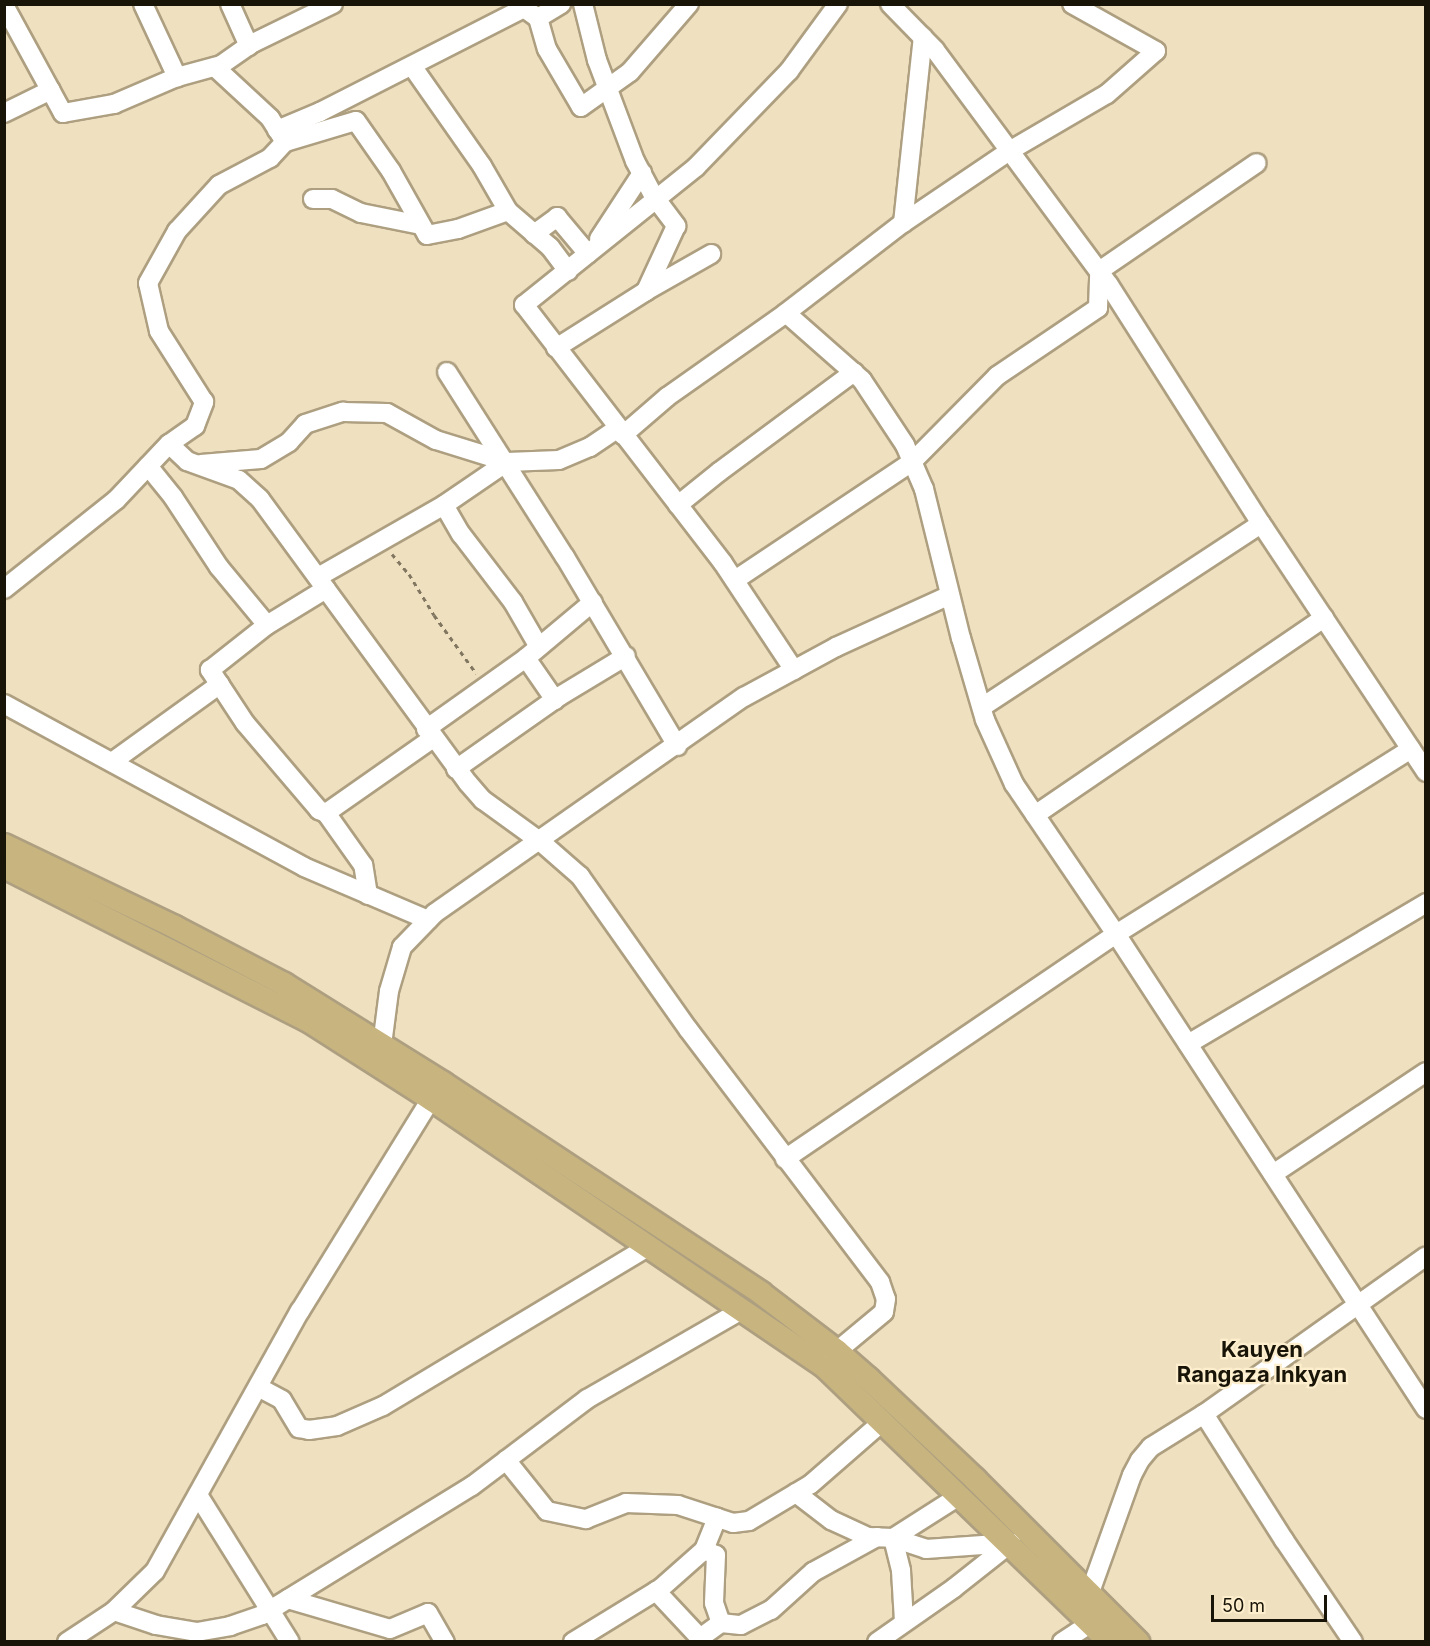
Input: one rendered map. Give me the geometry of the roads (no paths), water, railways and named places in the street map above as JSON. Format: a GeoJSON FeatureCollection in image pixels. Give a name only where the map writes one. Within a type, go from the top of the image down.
{"type":"FeatureCollection","features":[{"type":"Feature","properties":{"kind":"main road"},"geometry":{"type":"LineString","coordinates":[[4,845],[175,927],[284,984],[382,1045],[761,1293],[837,1351],[975,1479],[1138,1641]]}},
{"type":"Feature","properties":{"kind":"main road"},"geometry":{"type":"LineString","coordinates":[[4,867],[307,1020],[431,1099],[825,1367],[1011,1543],[1110,1641]]}},
{"type":"Feature","properties":{"kind":"street"},"geometry":{"type":"LineString","coordinates":[[143,4],[177,77]]}},
{"type":"Feature","properties":{"kind":"street"},"geometry":{"type":"LineString","coordinates":[[230,4],[249,46]]}},
{"type":"Feature","properties":{"kind":"street"},"geometry":{"type":"LineString","coordinates":[[7,16],[63,113],[114,104],[177,77],[215,67],[312,9],[333,4]]}},
{"type":"Feature","properties":{"kind":"street"},"geometry":{"type":"LineString","coordinates":[[538,18],[561,4]]}},
{"type":"Feature","properties":{"kind":"street"},"geometry":{"type":"LineString","coordinates":[[583,4],[608,87],[642,173],[657,200],[676,226],[646,291]]}},
{"type":"Feature","properties":{"kind":"street"},"geometry":{"type":"LineString","coordinates":[[4,589],[116,500],[169,444],[195,426],[204,402],[188,381],[159,331],[148,283],[177,231],[219,185],[270,158],[281,136],[524,8],[538,18],[548,49],[581,107],[630,72],[689,4]]}},
{"type":"Feature","properties":{"kind":"street"},"geometry":{"type":"LineString","coordinates":[[794,670],[735,580],[524,305],[696,167],[782,79],[838,4]]}},
{"type":"Feature","properties":{"kind":"street"},"geometry":{"type":"LineString","coordinates":[[890,4],[923,38],[1011,150],[1100,271],[1425,772]]}},
{"type":"Feature","properties":{"kind":"street"},"geometry":{"type":"LineString","coordinates":[[196,464],[261,459],[289,442],[305,424],[343,412],[387,413],[436,440],[507,462],[559,460],[620,432],[667,396],[786,313],[903,223],[1011,150],[1107,94],[1156,51],[1072,4]]}},
{"type":"Feature","properties":{"kind":"street"},"geometry":{"type":"LineString","coordinates":[[903,223],[923,38]]}},
{"type":"Feature","properties":{"kind":"street"},"geometry":{"type":"LineString","coordinates":[[412,66],[482,166],[508,211],[550,248],[568,271]]}},
{"type":"Feature","properties":{"kind":"street"},"geometry":{"type":"LineString","coordinates":[[215,67],[270,118],[281,136]]}},
{"type":"Feature","properties":{"kind":"street"},"geometry":{"type":"LineString","coordinates":[[4,113],[51,90]]}},
{"type":"Feature","properties":{"kind":"street"},"geometry":{"type":"LineString","coordinates":[[281,136],[356,121],[391,171],[427,235],[458,229],[508,211]]}},
{"type":"Feature","properties":{"kind":"street"},"geometry":{"type":"LineString","coordinates":[[1100,271],[1257,163]]}},
{"type":"Feature","properties":{"kind":"street"},"geometry":{"type":"LineString","coordinates":[[591,251],[611,217],[642,173]]}},
{"type":"Feature","properties":{"kind":"street"},"geometry":{"type":"LineString","coordinates":[[313,199],[332,199],[361,213],[421,225]]}},
{"type":"Feature","properties":{"kind":"street"},"geometry":{"type":"LineString","coordinates":[[534,234],[557,217],[591,251]]}},
{"type":"Feature","properties":{"kind":"street"},"geometry":{"type":"LineString","coordinates":[[556,348],[646,291],[711,254]]}},
{"type":"Feature","properties":{"kind":"street"},"geometry":{"type":"LineString","coordinates":[[735,580],[912,462],[997,376],[1098,308],[1100,271]]}},
{"type":"Feature","properties":{"kind":"street"},"geometry":{"type":"LineString","coordinates":[[786,313],[862,380],[899,436],[912,462],[924,489],[950,595],[982,707],[1001,759],[1035,815],[1116,934],[1425,1409]]}},
{"type":"Feature","properties":{"kind":"street"},"geometry":{"type":"LineString","coordinates":[[447,372],[507,462],[626,656],[677,746]]}},
{"type":"Feature","properties":{"kind":"street"},"geometry":{"type":"LineString","coordinates":[[678,505],[854,372]]}},
{"type":"Feature","properties":{"kind":"street"},"geometry":{"type":"LineString","coordinates":[[169,444],[187,460],[238,480],[248,487],[287,532],[456,769],[483,800],[541,842],[580,876],[785,1159],[880,1282],[886,1299],[884,1312],[837,1351]]}},
{"type":"Feature","properties":{"kind":"street"},"geometry":{"type":"LineString","coordinates":[[368,895],[363,865],[326,813],[318,810],[245,723],[210,670],[322,583],[381,541],[444,505],[507,462]]}},
{"type":"Feature","properties":{"kind":"street"},"geometry":{"type":"LineString","coordinates":[[148,466],[173,497],[219,567],[267,625]]}},
{"type":"Feature","properties":{"kind":"street"},"geometry":{"type":"LineString","coordinates":[[444,505],[461,534],[513,602],[555,700]]}},
{"type":"Feature","properties":{"kind":"street"},"geometry":{"type":"LineString","coordinates":[[982,707],[1262,524]]}},
{"type":"Feature","properties":{"kind":"street"},"geometry":{"type":"LineString","coordinates":[[382,1045],[389,991],[402,947],[428,920],[744,698],[836,647],[950,595]]}},
{"type":"Feature","properties":{"kind":"street"},"geometry":{"type":"LineString","coordinates":[[326,813],[533,652],[592,602]]}},
{"type":"Feature","properties":{"kind":"street"},"geometry":{"type":"LineString","coordinates":[[1035,815],[1324,618]]}},
{"type":"Feature","properties":{"kind":"street"},"geometry":{"type":"LineString","coordinates":[[456,769],[555,700],[626,656]]}},
{"type":"Feature","properties":{"kind":"street"},"geometry":{"type":"LineString","coordinates":[[112,762],[220,684]]}},
{"type":"Feature","properties":{"kind":"street"},"geometry":{"type":"LineString","coordinates":[[4,704],[304,867],[428,920]]}},
{"type":"Feature","properties":{"kind":"street"},"geometry":{"type":"LineString","coordinates":[[785,1159],[1116,934],[1411,749]]}},
{"type":"Feature","properties":{"kind":"street"},"geometry":{"type":"LineString","coordinates":[[1188,1044],[1425,903]]}},
{"type":"Feature","properties":{"kind":"street"},"geometry":{"type":"LineString","coordinates":[[1273,1174],[1425,1072]]}},
{"type":"Feature","properties":{"kind":"street"},"geometry":{"type":"LineString","coordinates":[[67,1641],[114,1611],[155,1571],[300,1311],[431,1099]]}},
{"type":"Feature","properties":{"kind":"street"},"geometry":{"type":"LineString","coordinates":[[258,1387],[282,1400],[299,1428],[309,1430],[337,1426],[383,1406],[649,1246]]}},
{"type":"Feature","properties":{"kind":"street"},"geometry":{"type":"LineString","coordinates":[[1089,1594],[1140,1460],[1151,1447],[1204,1414],[1356,1303],[1425,1256]]}},
{"type":"Feature","properties":{"kind":"street"},"geometry":{"type":"LineString","coordinates":[[114,1611],[156,1625],[197,1632],[230,1626],[270,1610],[472,1486],[586,1400],[742,1310]]}},
{"type":"Feature","properties":{"kind":"street"},"geometry":{"type":"LineString","coordinates":[[1204,1414],[1284,1540],[1353,1641]]}},
{"type":"Feature","properties":{"kind":"street"},"geometry":{"type":"LineString","coordinates":[[506,1460],[547,1511],[586,1519],[626,1503],[678,1505],[733,1523],[749,1521],[811,1484],[882,1422]]}},
{"type":"Feature","properties":{"kind":"street"},"geometry":{"type":"LineString","coordinates":[[796,1493],[831,1520],[868,1537],[885,1538],[926,1549],[1011,1543]]}},
{"type":"Feature","properties":{"kind":"street"},"geometry":{"type":"LineString","coordinates":[[198,1495],[290,1641]]}},
{"type":"Feature","properties":{"kind":"street"},"geometry":{"type":"LineString","coordinates":[[656,1591],[702,1640],[721,1623],[741,1625],[771,1610],[813,1572],[885,1538],[959,1496]]}},
{"type":"Feature","properties":{"kind":"street"},"geometry":{"type":"LineString","coordinates":[[573,1641],[656,1591],[704,1550],[717,1518]]}},
{"type":"Feature","properties":{"kind":"street"},"geometry":{"type":"LineString","coordinates":[[885,1538],[901,1571],[904,1622]]}},
{"type":"Feature","properties":{"kind":"street"},"geometry":{"type":"LineString","coordinates":[[877,1641],[1011,1543]]}},
{"type":"Feature","properties":{"kind":"street"},"geometry":{"type":"LineString","coordinates":[[704,1550],[716,1555],[714,1603],[721,1623]]}},
{"type":"Feature","properties":{"kind":"street"},"geometry":{"type":"LineString","coordinates":[[288,1599],[390,1629],[428,1613],[445,1641]]}},
{"type":"Feature","properties":{"kind":"street"},"geometry":{"type":"LineString","coordinates":[[1062,1641],[1091,1623]]}},
{"type":"Feature","properties":{"kind":"district","name":"Kauyen Rangaza Inkyan"},"geometry":{"type":"Point","coordinates":[1262,1362]}}]}
